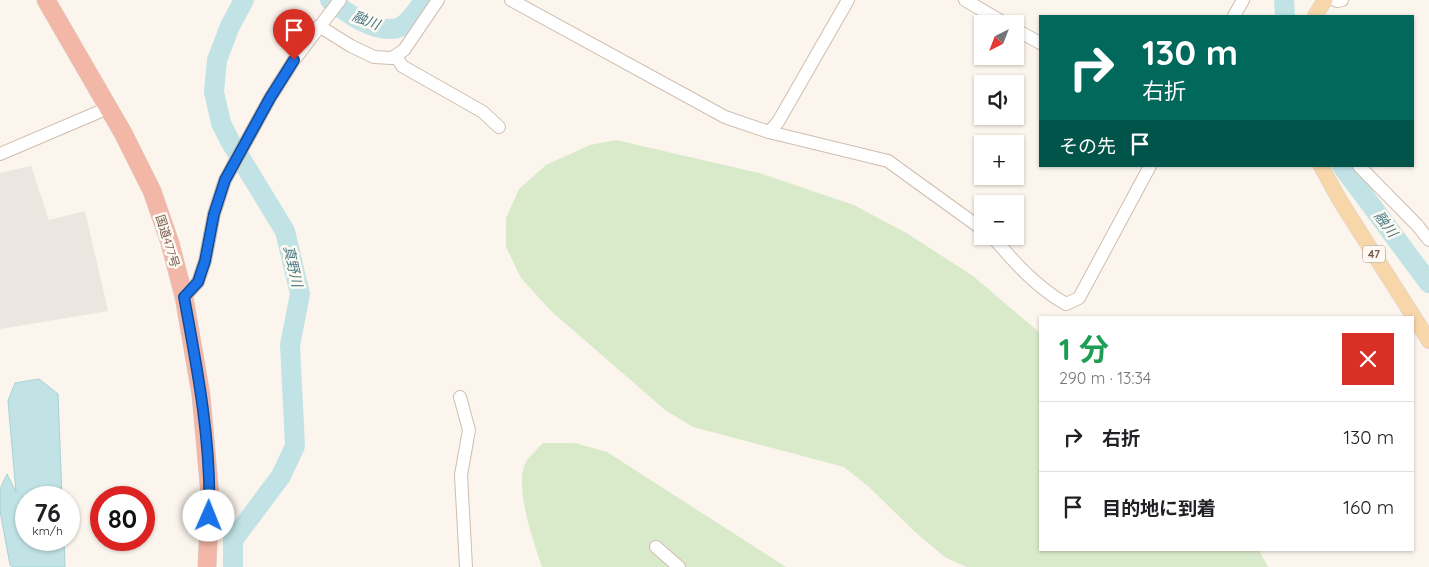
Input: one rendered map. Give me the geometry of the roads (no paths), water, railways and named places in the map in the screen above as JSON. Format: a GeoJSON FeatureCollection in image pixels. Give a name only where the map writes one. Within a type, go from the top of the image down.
{"type":"FeatureCollection","features":[{"type":"Feature","properties":{"kind":"highway","name":"国道477号"},"geometry":{"type":"LineString","coordinates":[[46,0],[108,108],[152,191],[170,243],[184,297],[201,395],[210,496],[207,567]]}},
{"type":"Feature","properties":{"kind":"main road"},"geometry":{"type":"LineString","coordinates":[[1316,15],[1324,0]]}},
{"type":"Feature","properties":{"kind":"main road","name":"47"},"geometry":{"type":"LineString","coordinates":[[1322,167],[1339,199],[1413,316]]}},
{"type":"Feature","properties":{"kind":"main road","name":"47"},"geometry":{"type":"LineString","coordinates":[[1414,317],[1429,341]]}},
{"type":"Feature","properties":{"kind":"street"},"geometry":{"type":"LineString","coordinates":[[184,297],[198,282],[205,261],[214,214],[225,180],[270,98],[294,60],[340,0]]}},
{"type":"Feature","properties":{"kind":"street"},"geometry":{"type":"LineString","coordinates":[[319,26],[351,46],[374,57],[392,58],[404,50],[438,0]]}},
{"type":"Feature","properties":{"kind":"street"},"geometry":{"type":"LineString","coordinates":[[511,0],[725,117],[769,132],[888,161],[974,223]]}},
{"type":"Feature","properties":{"kind":"street"},"geometry":{"type":"LineString","coordinates":[[769,132],[778,122],[848,0]]}},
{"type":"Feature","properties":{"kind":"street"},"geometry":{"type":"LineString","coordinates":[[965,0],[991,15]]}},
{"type":"Feature","properties":{"kind":"street"},"geometry":{"type":"LineString","coordinates":[[1235,15],[1243,0]]}},
{"type":"Feature","properties":{"kind":"street"},"geometry":{"type":"LineString","coordinates":[[1334,0],[1342,0]]}},
{"type":"Feature","properties":{"kind":"street"},"geometry":{"type":"LineString","coordinates":[[1024,34],[1039,43]]}},
{"type":"Feature","properties":{"kind":"street"},"geometry":{"type":"LineString","coordinates":[[396,56],[402,66],[483,112],[499,127]]}},
{"type":"Feature","properties":{"kind":"street"},"geometry":{"type":"LineString","coordinates":[[0,154],[108,108]]}},
{"type":"Feature","properties":{"kind":"street"},"geometry":{"type":"LineString","coordinates":[[999,245],[1016,265],[1051,295],[1066,304],[1079,298],[1149,167]]}},
{"type":"Feature","properties":{"kind":"street"},"geometry":{"type":"LineString","coordinates":[[1360,167],[1417,225],[1429,240]]}},
{"type":"Feature","properties":{"kind":"street"},"geometry":{"type":"LineString","coordinates":[[460,397],[469,430],[461,475],[466,567]]}},
{"type":"Feature","properties":{"kind":"street"},"geometry":{"type":"LineString","coordinates":[[656,547],[679,567]]}},
{"type":"Feature","properties":{"kind":"water"},"geometry":{"type":"Polygon","coordinates":[[[39,379],[58,394],[62,486],[15,486],[8,401],[15,383],[39,379]]]}},
{"type":"Feature","properties":{"kind":"water"},"geometry":{"type":"Polygon","coordinates":[[[7,474],[15,490],[15,551],[64,551],[65,567],[13,567],[10,565],[0,511],[0,489],[7,474]]]}},
{"type":"Feature","properties":{"kind":"waterway","name":"真野川"},"geometry":{"type":"LineString","coordinates":[[233,567],[233,540],[281,476],[295,446],[290,345],[300,294],[285,231],[230,141],[221,123],[214,92],[217,60],[230,26],[244,0]]}},
{"type":"Feature","properties":{"kind":"waterway","name":"融川"},"geometry":{"type":"LineString","coordinates":[[330,0],[361,21],[380,28],[389,29],[402,26],[413,16],[425,0]]}},
{"type":"Feature","properties":{"kind":"waterway","name":"融川"},"geometry":{"type":"LineString","coordinates":[[1284,0],[1285,15]]}},
{"type":"Feature","properties":{"kind":"waterway","name":"融川"},"geometry":{"type":"LineString","coordinates":[[1343,167],[1429,283]]}}]}
